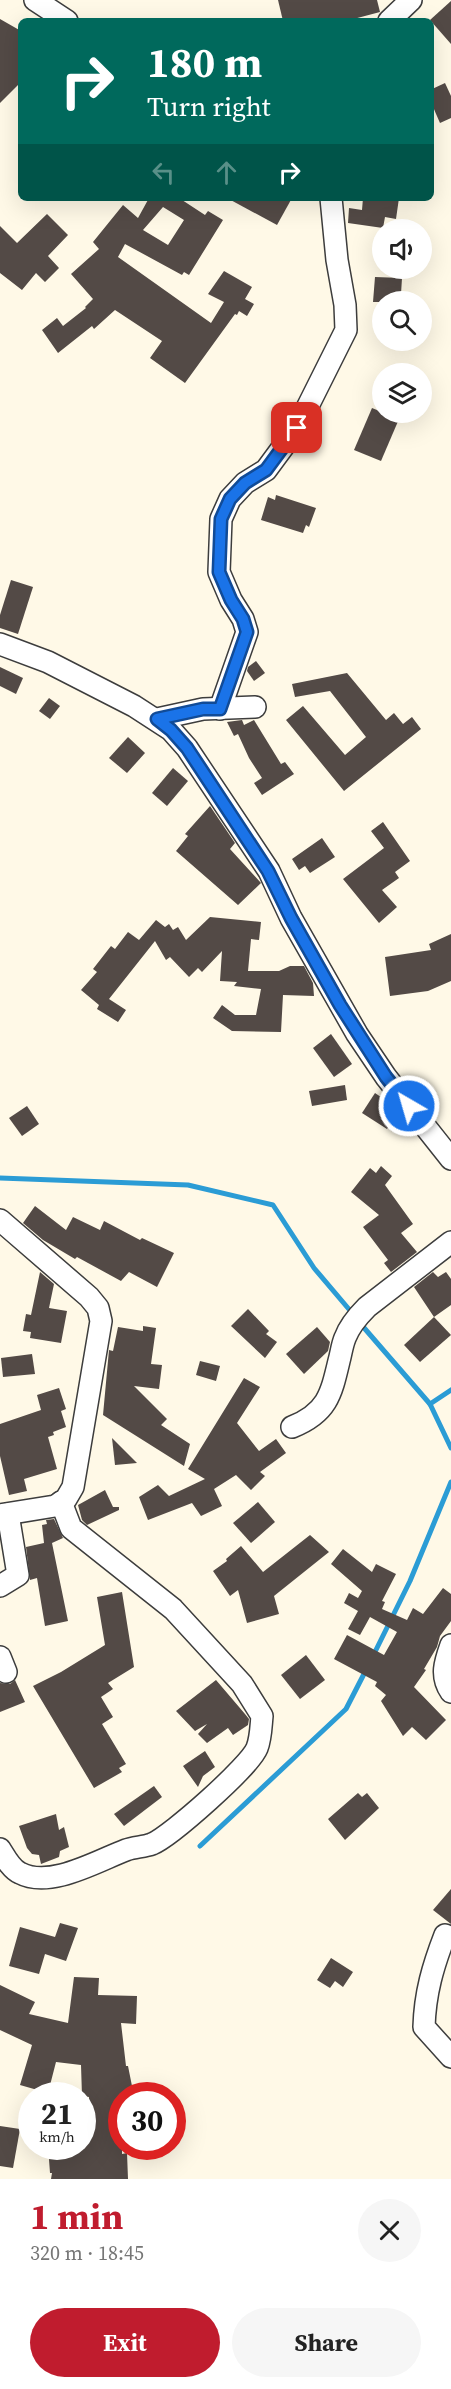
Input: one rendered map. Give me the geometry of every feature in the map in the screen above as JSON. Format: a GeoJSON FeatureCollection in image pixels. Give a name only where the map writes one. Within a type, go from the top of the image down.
{"type":"FeatureCollection","features":[{"type":"Feature","properties":{"kind":"street"},"geometry":{"type":"LineString","coordinates":[[35,0],[62,18]]}},
{"type":"Feature","properties":{"kind":"street"},"geometry":{"type":"LineString","coordinates":[[392,18],[411,0]]}},
{"type":"Feature","properties":{"kind":"street"},"geometry":{"type":"LineString","coordinates":[[220,709],[247,632],[243,619],[231,600],[219,572],[221,519],[230,499],[245,483],[266,470],[297,428],[346,330],[345,305],[337,260],[331,201]]}},
{"type":"Feature","properties":{"kind":"street"},"geometry":{"type":"LineString","coordinates":[[0,644],[48,662],[157,719],[171,730],[201,767],[268,871],[291,918],[357,1034],[386,1077],[451,1159]]}},
{"type":"Feature","properties":{"kind":"street"},"geometry":{"type":"LineString","coordinates":[[157,719],[203,709],[255,707]]}},
{"type":"Feature","properties":{"kind":"street"},"geometry":{"type":"LineString","coordinates":[[0,1220],[89,1297],[98,1308],[101,1321],[73,1486],[66,1499],[55,1506],[4,1514],[18,1575],[0,1586]]}},
{"type":"Feature","properties":{"kind":"street"},"geometry":{"type":"LineString","coordinates":[[292,1426],[310,1419],[322,1407],[332,1390],[344,1338],[357,1318],[367,1307],[451,1242]]}},
{"type":"Feature","properties":{"kind":"street"},"geometry":{"type":"LineString","coordinates":[[0,1849],[14,1870],[22,1875],[38,1877],[75,1872],[127,1850],[153,1844],[230,1780],[257,1749],[262,1716],[242,1684],[173,1609],[71,1528],[61,1502]]}},
{"type":"Feature","properties":{"kind":"street"},"geometry":{"type":"LineString","coordinates":[[451,1645],[445,1663],[444,1676],[451,1692]]}},
{"type":"Feature","properties":{"kind":"street"},"geometry":{"type":"LineString","coordinates":[[445,1935],[433,1966],[425,1998],[424,2027],[451,2057]]}},
{"type":"Feature","properties":{"kind":"building"},"geometry":{"type":"Polygon","coordinates":[[[278,0],[377,0],[380,12],[357,18],[282,18],[278,0]]]}},
{"type":"Feature","properties":{"kind":"building"},"geometry":{"type":"Polygon","coordinates":[[[451,1],[451,44],[434,25],[432,18],[451,1]]]}},
{"type":"Feature","properties":{"kind":"building"},"geometry":{"type":"Polygon","coordinates":[[[0,19],[18,29],[18,85],[0,103],[0,19]]]}},
{"type":"Feature","properties":{"kind":"building"},"geometry":{"type":"Polygon","coordinates":[[[445,83],[451,96],[451,118],[440,123],[434,109],[434,88],[445,83]]]}},
{"type":"Feature","properties":{"kind":"building"},"geometry":{"type":"Polygon","coordinates":[[[147,201],[184,201],[205,215],[208,211],[223,220],[189,275],[184,272],[182,275],[125,244],[118,257],[211,323],[224,302],[208,294],[224,271],[252,287],[245,299],[254,304],[247,316],[239,311],[237,315],[235,314],[185,383],[150,358],[162,341],[115,310],[94,329],[92,326],[58,353],[42,330],[57,318],[63,326],[86,308],[93,299],[71,274],[99,249],[93,242],[123,205],[138,218],[147,201]],[[163,207],[143,230],[168,245],[184,220],[163,207]]]}},
{"type":"Feature","properties":{"kind":"building"},"geometry":{"type":"Polygon","coordinates":[[[233,201],[290,201],[277,225],[233,201]]]}},
{"type":"Feature","properties":{"kind":"building"},"geometry":{"type":"Polygon","coordinates":[[[363,201],[399,201],[396,219],[385,217],[385,219],[372,219],[372,226],[348,223],[349,208],[362,210],[363,201]]]}},
{"type":"Feature","properties":{"kind":"building"},"geometry":{"type":"Polygon","coordinates":[[[47,214],[68,235],[48,256],[59,268],[45,282],[36,273],[22,290],[0,273],[0,226],[17,243],[47,214]]]}},
{"type":"Feature","properties":{"kind":"building"},"geometry":{"type":"Polygon","coordinates":[[[375,279],[402,279],[401,291],[374,291],[375,279]]]}},
{"type":"Feature","properties":{"kind":"building"},"geometry":{"type":"Polygon","coordinates":[[[372,408],[372,423],[397,423],[381,461],[354,450],[372,408]]]}},
{"type":"Feature","properties":{"kind":"building"},"geometry":{"type":"Polygon","coordinates":[[[276,495],[316,508],[309,527],[306,525],[303,533],[261,520],[268,497],[275,500],[276,495]]]}},
{"type":"Feature","properties":{"kind":"building"},"geometry":{"type":"Polygon","coordinates":[[[11,580],[33,587],[18,634],[0,628],[0,615],[11,580]]]}},
{"type":"Feature","properties":{"kind":"building"},"geometry":{"type":"Polygon","coordinates":[[[256,661],[265,673],[254,681],[247,671],[248,667],[256,661]]]}},
{"type":"Feature","properties":{"kind":"building"},"geometry":{"type":"Polygon","coordinates":[[[0,667],[23,678],[16,694],[0,686],[0,667]]]}},
{"type":"Feature","properties":{"kind":"building"},"geometry":{"type":"Polygon","coordinates":[[[347,673],[386,720],[394,713],[403,724],[412,717],[421,729],[344,791],[286,720],[303,706],[345,755],[366,737],[330,691],[295,697],[292,684],[347,673]]]}},
{"type":"Feature","properties":{"kind":"building"},"geometry":{"type":"Polygon","coordinates":[[[49,698],[60,706],[50,719],[39,711],[49,698]]]}},
{"type":"Feature","properties":{"kind":"building"},"geometry":{"type":"Polygon","coordinates":[[[242,720],[244,725],[254,720],[281,764],[285,762],[294,774],[262,795],[254,783],[262,778],[249,758],[238,734],[234,736],[227,722],[242,720]]]}},
{"type":"Feature","properties":{"kind":"building"},"geometry":{"type":"Polygon","coordinates":[[[128,737],[145,753],[127,773],[109,758],[128,737]]]}},
{"type":"Feature","properties":{"kind":"building"},"geometry":{"type":"Polygon","coordinates":[[[173,768],[188,781],[167,806],[152,793],[173,768]]]}},
{"type":"Feature","properties":{"kind":"building"},"geometry":{"type":"Polygon","coordinates":[[[210,806],[235,843],[230,849],[261,883],[238,905],[176,851],[188,836],[185,834],[210,806]]]}},
{"type":"Feature","properties":{"kind":"building"},"geometry":{"type":"Polygon","coordinates":[[[383,822],[410,861],[395,872],[399,878],[382,890],[397,907],[379,923],[343,879],[384,848],[371,831],[383,822]]]}},
{"type":"Feature","properties":{"kind":"building"},"geometry":{"type":"Polygon","coordinates":[[[322,838],[335,857],[310,873],[305,866],[299,870],[292,859],[322,838]]]}},
{"type":"Feature","properties":{"kind":"building"},"geometry":{"type":"Polygon","coordinates":[[[210,917],[261,922],[259,940],[251,939],[248,971],[279,971],[290,966],[304,966],[313,983],[314,996],[283,995],[281,1032],[232,1031],[213,1018],[222,1005],[235,1015],[256,1015],[261,989],[234,986],[237,982],[220,981],[222,951],[202,972],[198,968],[189,977],[170,957],[166,960],[155,941],[109,999],[126,1010],[118,1022],[97,1009],[99,1005],[81,990],[97,972],[93,969],[111,946],[115,949],[128,932],[139,940],[156,920],[165,927],[169,924],[173,930],[178,927],[186,940],[210,917]]]}},
{"type":"Feature","properties":{"kind":"building"},"geometry":{"type":"Polygon","coordinates":[[[451,934],[451,981],[428,991],[390,996],[385,957],[431,950],[429,944],[451,934]]]}},
{"type":"Feature","properties":{"kind":"building"},"geometry":{"type":"Polygon","coordinates":[[[331,1034],[352,1064],[334,1077],[313,1048],[331,1034]]]}},
{"type":"Feature","properties":{"kind":"building"},"geometry":{"type":"Polygon","coordinates":[[[345,1085],[347,1100],[312,1106],[309,1091],[345,1085]]]}},
{"type":"Feature","properties":{"kind":"building"},"geometry":{"type":"Polygon","coordinates":[[[375,1093],[391,1104],[398,1113],[387,1129],[362,1113],[375,1093]]]}},
{"type":"Feature","properties":{"kind":"building"},"geometry":{"type":"Polygon","coordinates":[[[27,1106],[39,1124],[22,1136],[9,1118],[27,1106]]]}},
{"type":"Feature","properties":{"kind":"building"},"geometry":{"type":"Polygon","coordinates":[[[381,1166],[392,1176],[385,1185],[413,1224],[401,1233],[417,1252],[391,1272],[384,1263],[388,1260],[363,1227],[379,1215],[351,1192],[370,1168],[376,1173],[381,1166]]]}},
{"type":"Feature","properties":{"kind":"building"},"geometry":{"type":"Polygon","coordinates":[[[35,1206],[66,1230],[73,1217],[100,1230],[104,1221],[140,1240],[142,1238],[174,1253],[157,1287],[129,1272],[121,1281],[77,1257],[75,1259],[43,1240],[23,1223],[35,1206]]]}},
{"type":"Feature","properties":{"kind":"building"},"geometry":{"type":"Polygon","coordinates":[[[40,1272],[54,1284],[49,1308],[67,1311],[61,1343],[30,1338],[31,1332],[23,1331],[26,1314],[31,1315],[40,1272]]]}},
{"type":"Feature","properties":{"kind":"building"},"geometry":{"type":"Polygon","coordinates":[[[433,1272],[438,1277],[446,1272],[451,1279],[451,1305],[434,1317],[414,1287],[433,1272]]]}},
{"type":"Feature","properties":{"kind":"building"},"geometry":{"type":"Polygon","coordinates":[[[248,1309],[269,1331],[266,1334],[277,1342],[265,1358],[231,1326],[248,1309]]]}},
{"type":"Feature","properties":{"kind":"building"},"geometry":{"type":"Polygon","coordinates":[[[434,1317],[451,1335],[420,1362],[404,1345],[434,1317]]]}},
{"type":"Feature","properties":{"kind":"building"},"geometry":{"type":"Polygon","coordinates":[[[143,1326],[156,1328],[151,1364],[162,1365],[159,1389],[134,1386],[167,1419],[161,1425],[190,1444],[184,1466],[103,1415],[109,1350],[113,1351],[118,1327],[143,1331],[143,1326]]]}},
{"type":"Feature","properties":{"kind":"building"},"geometry":{"type":"Polygon","coordinates":[[[317,1327],[330,1342],[328,1351],[304,1374],[286,1354],[317,1327]]]}},
{"type":"Feature","properties":{"kind":"building"},"geometry":{"type":"Polygon","coordinates":[[[32,1354],[35,1374],[3,1377],[1,1358],[32,1354]]]}},
{"type":"Feature","properties":{"kind":"building"},"geometry":{"type":"Polygon","coordinates":[[[200,1361],[220,1366],[216,1381],[196,1375],[200,1361]]]}},
{"type":"Feature","properties":{"kind":"building"},"geometry":{"type":"Polygon","coordinates":[[[244,1378],[260,1387],[237,1423],[259,1451],[276,1439],[286,1453],[260,1472],[265,1476],[251,1490],[236,1475],[214,1489],[222,1506],[201,1516],[192,1503],[148,1520],[139,1497],[158,1485],[169,1496],[205,1479],[188,1469],[244,1378]]]}},
{"type":"Feature","properties":{"kind":"building"},"geometry":{"type":"Polygon","coordinates":[[[59,1388],[66,1409],[61,1411],[66,1427],[53,1432],[54,1435],[48,1437],[57,1469],[24,1479],[27,1491],[9,1495],[0,1456],[0,1424],[41,1410],[37,1395],[59,1388]]]}},
{"type":"Feature","properties":{"kind":"building"},"geometry":{"type":"Polygon","coordinates":[[[112,1438],[137,1463],[115,1465],[112,1438]]]}},
{"type":"Feature","properties":{"kind":"building"},"geometry":{"type":"Polygon","coordinates":[[[105,1490],[113,1507],[119,1507],[119,1510],[87,1525],[82,1520],[78,1505],[105,1490]]]}},
{"type":"Feature","properties":{"kind":"building"},"geometry":{"type":"Polygon","coordinates":[[[258,1502],[275,1522],[251,1543],[233,1523],[258,1502]]]}},
{"type":"Feature","properties":{"kind":"building"},"geometry":{"type":"Polygon","coordinates":[[[54,1519],[63,1538],[52,1543],[68,1621],[45,1626],[37,1578],[30,1580],[26,1547],[44,1543],[42,1525],[47,1524],[46,1520],[54,1519]]]}},
{"type":"Feature","properties":{"kind":"building"},"geometry":{"type":"Polygon","coordinates":[[[310,1535],[329,1552],[274,1596],[279,1614],[247,1623],[238,1590],[230,1596],[213,1571],[227,1561],[226,1559],[241,1546],[263,1572],[310,1535]]]}},
{"type":"Feature","properties":{"kind":"building"},"geometry":{"type":"Polygon","coordinates":[[[343,1549],[372,1572],[376,1564],[396,1574],[382,1601],[385,1602],[382,1609],[407,1620],[413,1608],[423,1614],[443,1588],[451,1594],[451,1621],[440,1636],[437,1647],[424,1669],[426,1670],[414,1687],[446,1720],[426,1740],[412,1727],[403,1736],[381,1701],[386,1695],[375,1686],[377,1682],[334,1659],[347,1635],[384,1655],[397,1632],[370,1617],[360,1635],[348,1629],[358,1611],[344,1603],[349,1593],[358,1598],[362,1591],[331,1564],[343,1549]]]}},
{"type":"Feature","properties":{"kind":"building"},"geometry":{"type":"Polygon","coordinates":[[[122,1592],[134,1667],[108,1683],[113,1689],[101,1697],[113,1717],[102,1724],[126,1764],[119,1768],[122,1772],[94,1788],[33,1686],[105,1645],[97,1597],[122,1592]]]}},
{"type":"Feature","properties":{"kind":"building"},"geometry":{"type":"Polygon","coordinates":[[[306,1655],[325,1680],[300,1699],[281,1675],[306,1655]]]}},
{"type":"Feature","properties":{"kind":"building"},"geometry":{"type":"Polygon","coordinates":[[[15,1680],[25,1702],[0,1712],[0,1683],[10,1684],[15,1680]]]}},
{"type":"Feature","properties":{"kind":"building"},"geometry":{"type":"Polygon","coordinates":[[[216,1680],[249,1719],[248,1725],[233,1735],[228,1728],[207,1743],[198,1734],[207,1724],[195,1731],[176,1711],[216,1680]]]}},
{"type":"Feature","properties":{"kind":"building"},"geometry":{"type":"Polygon","coordinates":[[[205,1751],[215,1767],[203,1776],[198,1787],[183,1766],[205,1751]]]}},
{"type":"Feature","properties":{"kind":"building"},"geometry":{"type":"Polygon","coordinates":[[[154,1786],[162,1797],[124,1826],[114,1814],[154,1786]]]}},
{"type":"Feature","properties":{"kind":"building"},"geometry":{"type":"Polygon","coordinates":[[[358,1793],[362,1797],[367,1793],[379,1808],[345,1840],[328,1819],[358,1793]]]}},
{"type":"Feature","properties":{"kind":"building"},"geometry":{"type":"Polygon","coordinates":[[[56,1814],[59,1830],[64,1827],[69,1847],[60,1851],[59,1857],[41,1864],[39,1855],[32,1854],[27,1848],[19,1826],[56,1814]]]}},
{"type":"Feature","properties":{"kind":"building"},"geometry":{"type":"Polygon","coordinates":[[[451,1889],[451,1924],[433,1910],[451,1889]]]}},
{"type":"Feature","properties":{"kind":"building"},"geometry":{"type":"Polygon","coordinates":[[[60,1923],[78,1928],[66,1961],[45,1954],[39,1974],[9,1966],[20,1927],[55,1937],[60,1923]]]}},
{"type":"Feature","properties":{"kind":"building"},"geometry":{"type":"Polygon","coordinates":[[[331,1958],[353,1972],[343,1987],[335,1981],[330,1988],[317,1980],[331,1958]]]}},
{"type":"Feature","properties":{"kind":"building"},"geometry":{"type":"Polygon","coordinates":[[[74,1977],[99,1978],[98,1995],[137,1996],[136,2024],[121,2023],[126,2066],[128,2066],[131,2082],[108,2082],[108,2160],[127,2160],[128,2179],[51,2179],[49,2160],[96,2160],[96,2082],[82,2082],[81,2065],[56,2062],[51,2082],[21,2082],[32,2045],[0,2030],[0,1985],[35,2002],[29,2014],[68,2023],[74,1977]]]}},
{"type":"Feature","properties":{"kind":"building"},"geometry":{"type":"Polygon","coordinates":[[[0,2126],[18,2129],[13,2168],[0,2166],[0,2126]]]}},
{"type":"Feature","properties":{"kind":"waterway"},"geometry":{"type":"LineString","coordinates":[[0,1178],[188,1185],[273,1205],[314,1268],[353,1314]]}},
{"type":"Feature","properties":{"kind":"waterway"},"geometry":{"type":"LineString","coordinates":[[359,1322],[430,1404],[451,1448]]}},
{"type":"Feature","properties":{"kind":"waterway"},"geometry":{"type":"LineString","coordinates":[[430,1404],[451,1390]]}},
{"type":"Feature","properties":{"kind":"waterway"},"geometry":{"type":"LineString","coordinates":[[373,1656],[410,1581],[451,1482]]}},
{"type":"Feature","properties":{"kind":"waterway"},"geometry":{"type":"LineString","coordinates":[[200,1846],[346,1709],[366,1670]]}},
{"type":"Feature","properties":{"kind":"route"},"geometry":{"type":"LineString","coordinates":[[297,428],[266,470],[245,483],[230,499],[221,519],[219,572],[231,600],[243,619],[247,632],[220,709],[203,709],[157,719],[171,730],[201,767],[268,871],[291,918],[357,1034],[409,1106]]}}]}
